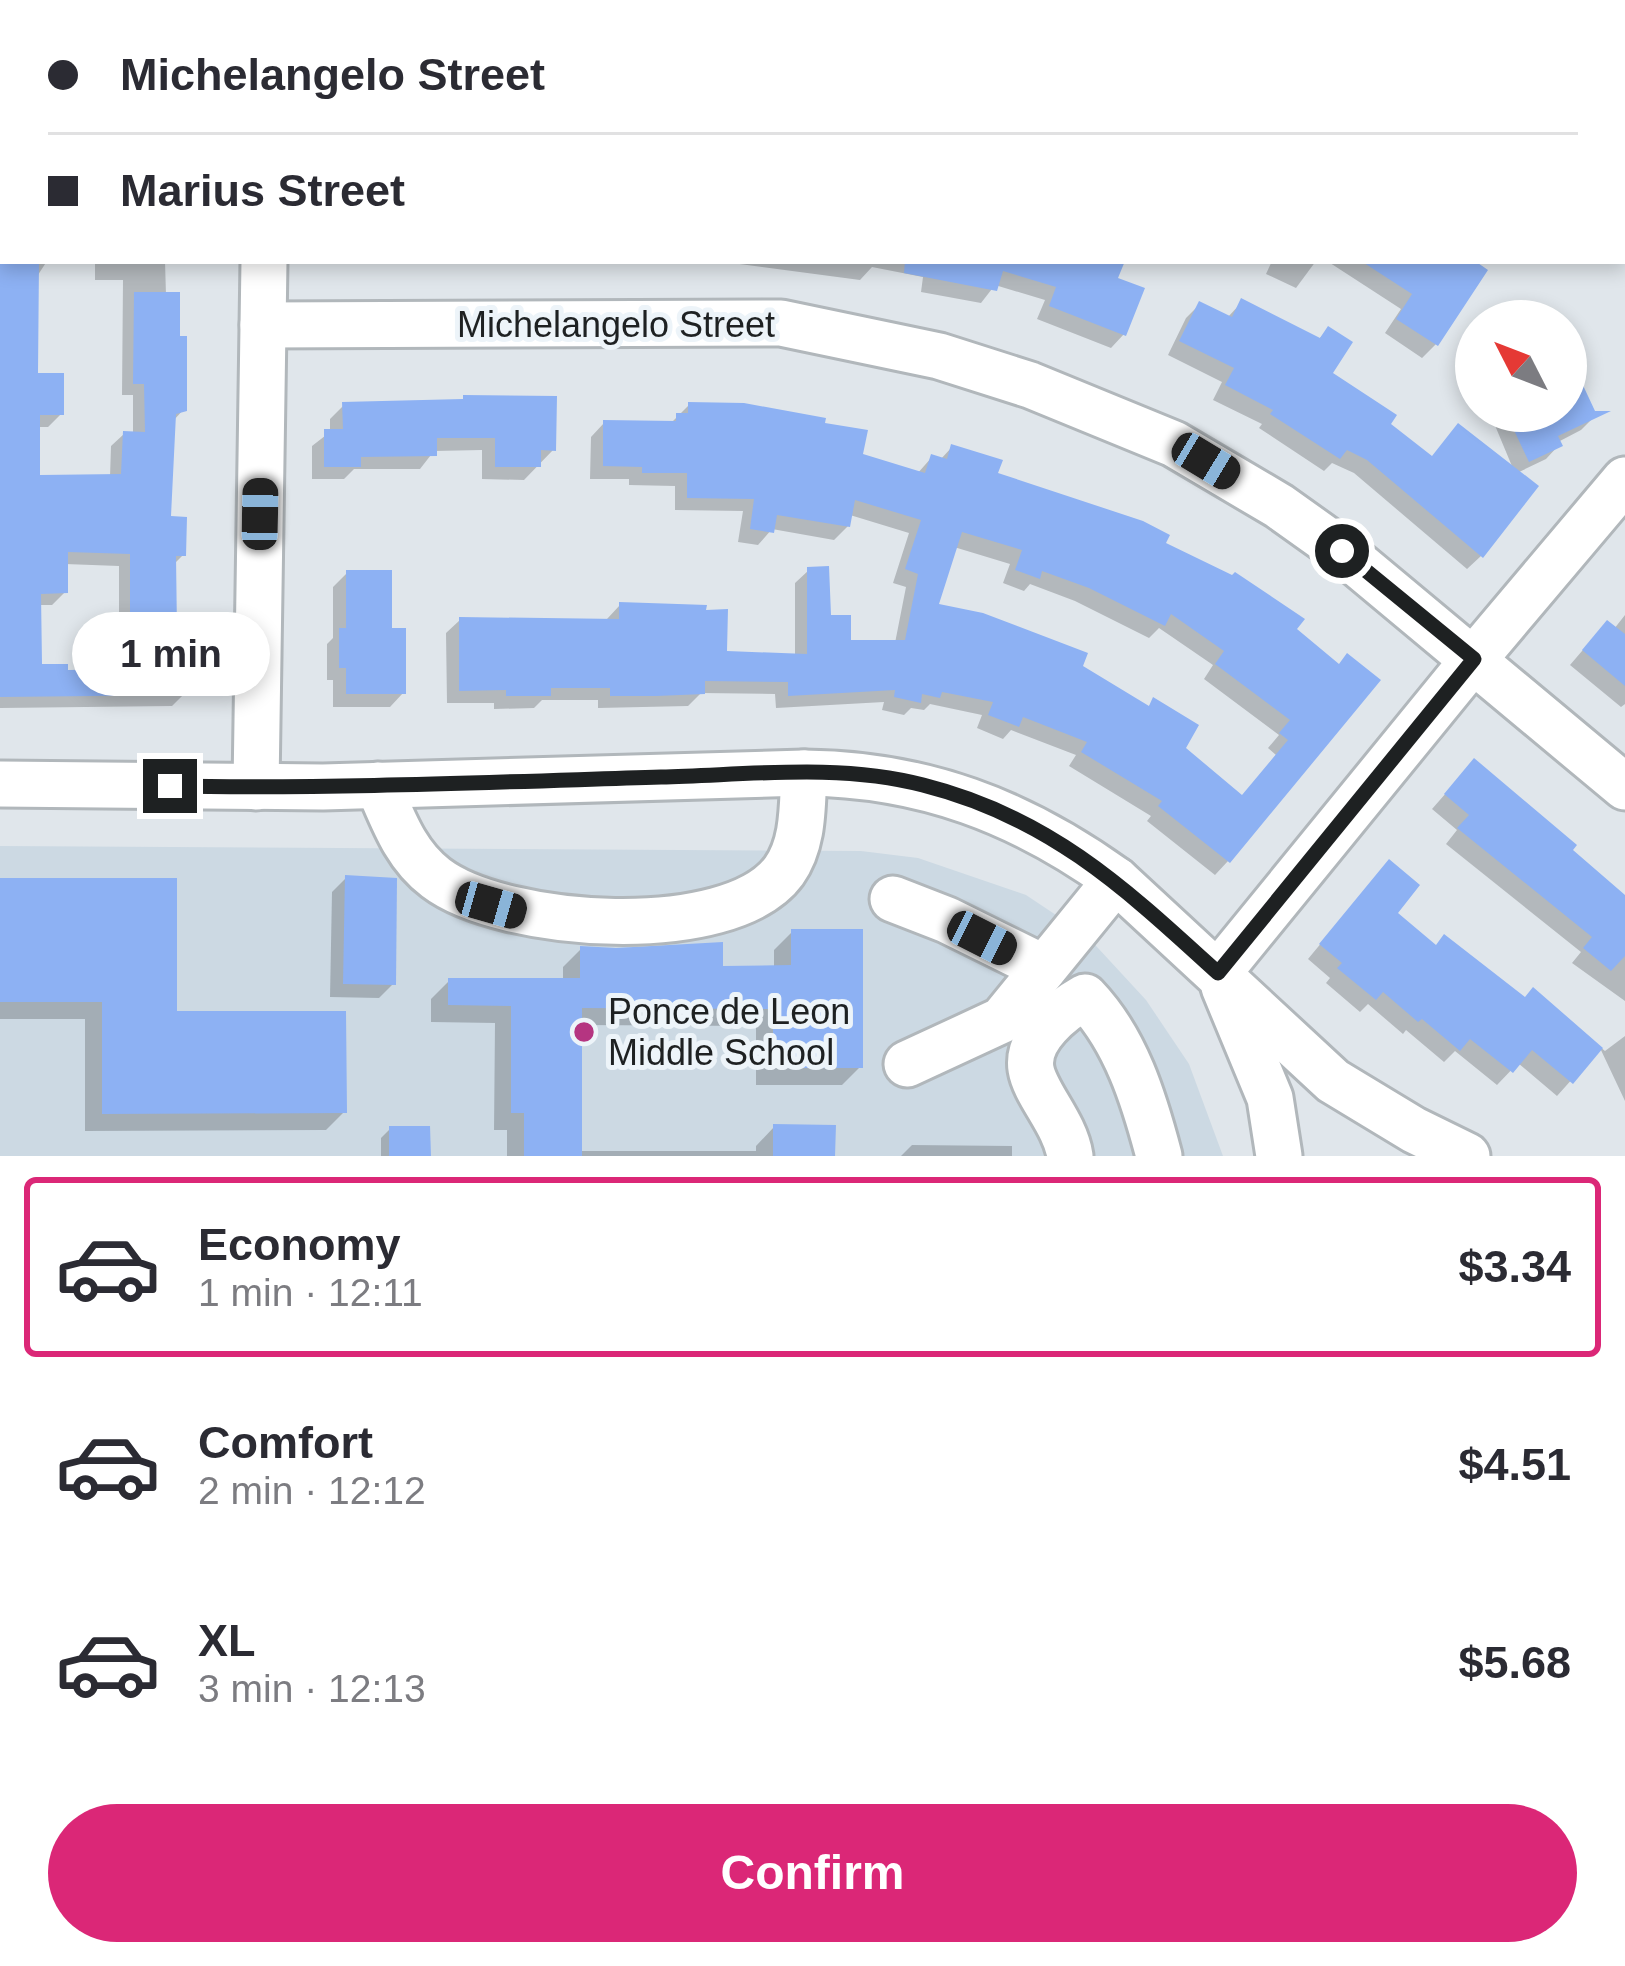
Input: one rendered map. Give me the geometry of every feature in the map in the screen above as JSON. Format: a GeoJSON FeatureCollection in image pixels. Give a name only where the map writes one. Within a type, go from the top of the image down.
{"type":"FeatureCollection","features":[{"type":"Feature","properties":{"kind":"street"},"geometry":{"type":"LineString","coordinates":[[256,787],[263,264]]}},
{"type":"Feature","properties":{"kind":"street","name":"Michelangelo Street"},"geometry":{"type":"LineString","coordinates":[[263,325],[748,320],[814,328],[939,356],[1061,395],[1206,461],[1279,506],[1342,551],[1625,787]]}},
{"type":"Feature","properties":{"kind":"street"},"geometry":{"type":"LineString","coordinates":[[1218,973],[1625,480]]}},
{"type":"Feature","properties":{"kind":"street"},"geometry":{"type":"LineString","coordinates":[[0,784],[256,787],[804,773],[870,775],[926,785],[1038,831],[1116,880],[1334,1081],[1467,1156]]}},
{"type":"Feature","properties":{"kind":"street"},"geometry":{"type":"LineString","coordinates":[[379,785],[412,854],[454,890],[538,916],[663,919],[723,911],[747,902],[781,876],[799,841],[804,773]]}},
{"type":"Feature","properties":{"kind":"street"},"geometry":{"type":"LineString","coordinates":[[907,1064],[1001,1020],[1116,880]]}},
{"type":"Feature","properties":{"kind":"street"},"geometry":{"type":"LineString","coordinates":[[893,899],[1044,968]]}},
{"type":"Feature","properties":{"kind":"street"},"geometry":{"type":"LineString","coordinates":[[1218,973],[1270,1098],[1279,1156]]}},
{"type":"Feature","properties":{"kind":"street"},"geometry":{"type":"LineString","coordinates":[[1070,1156],[1067,1138],[1030,1069],[1036,1040],[1064,1009],[1085,997],[1110,1023],[1145,1104],[1159,1156]]}},
{"type":"Feature","properties":{"kind":"shaded area","name":"Ponce de Leon Middle School"},"geometry":{"type":"Polygon","coordinates":[[[0,846],[861,851],[918,858],[1026,895],[1086,935],[1146,1000],[1189,1064],[1223,1156],[0,1156],[0,846]]]}},
{"type":"Feature","properties":{"kind":"building"},"geometry":{"type":"Polygon","coordinates":[[[0,264],[39,264],[38,373],[64,373],[64,415],[40,415],[40,475],[121,474],[123,431],[145,432],[144,384],[133,384],[134,292],[180,292],[180,336],[187,336],[187,411],[176,414],[171,516],[187,517],[186,556],[176,556],[177,631],[187,631],[187,695],[0,697],[0,264]],[[68,552],[68,593],[41,594],[42,664],[68,664],[68,670],[130,669],[130,554],[68,552]]]}},
{"type":"Feature","properties":{"kind":"building"},"geometry":{"type":"Polygon","coordinates":[[[905,264],[1124,264],[1118,278],[1145,288],[1126,336],[1049,306],[1056,287],[1003,271],[997,291],[904,273],[905,264]]]}},
{"type":"Feature","properties":{"kind":"building"},"geometry":{"type":"Polygon","coordinates":[[[1366,264],[1479,264],[1488,270],[1468,300],[1455,300],[1455,320],[1438,346],[1396,319],[1412,294],[1366,264]]]}},
{"type":"Feature","properties":{"kind":"building"},"geometry":{"type":"Polygon","coordinates":[[[1241,298],[1320,338],[1328,326],[1353,342],[1333,373],[1397,415],[1391,424],[1432,456],[1455,427],[1455,432],[1470,432],[1539,486],[1483,558],[1367,460],[1347,450],[1340,459],[1270,414],[1273,410],[1225,385],[1234,368],[1179,341],[1199,301],[1232,317],[1241,298]]]}},
{"type":"Feature","properties":{"kind":"building"},"geometry":{"type":"Polygon","coordinates":[[[1587,394],[1595,411],[1611,411],[1587,422],[1587,394]]]}},
{"type":"Feature","properties":{"kind":"building"},"geometry":{"type":"Polygon","coordinates":[[[463,395],[557,396],[556,451],[541,450],[541,467],[495,467],[495,438],[437,438],[437,456],[361,457],[361,467],[324,467],[324,429],[343,429],[342,402],[463,399],[463,395]]]}},
{"type":"Feature","properties":{"kind":"building"},"geometry":{"type":"Polygon","coordinates":[[[688,402],[744,403],[826,418],[825,423],[868,430],[863,454],[925,473],[931,454],[947,459],[951,444],[1003,460],[998,473],[1143,521],[1170,535],[1166,543],[1232,575],[1235,572],[1305,619],[1297,629],[1339,664],[1347,653],[1381,680],[1230,863],[1158,806],[1162,801],[1081,752],[1087,742],[1023,717],[1019,727],[988,715],[993,702],[942,692],[940,698],[922,694],[921,703],[894,697],[895,690],[788,696],[788,682],[705,681],[705,694],[656,696],[610,696],[610,688],[551,688],[551,696],[459,691],[459,617],[619,619],[619,602],[707,605],[706,610],[728,609],[727,651],[807,654],[807,567],[829,566],[831,615],[851,615],[851,640],[905,640],[918,574],[905,569],[921,520],[855,500],[850,527],[777,515],[774,533],[750,529],[754,499],[687,498],[687,473],[642,473],[642,467],[603,466],[603,420],[676,421],[676,413],[688,413],[688,402]],[[962,532],[939,604],[983,613],[1088,653],[1083,666],[1149,706],[1153,697],[1199,725],[1186,748],[1242,795],[1288,740],[1279,733],[1290,720],[1215,664],[1224,651],[1171,614],[1165,626],[1089,588],[1042,571],[1040,579],[1015,570],[1022,550],[962,532]]]}},
{"type":"Feature","properties":{"kind":"building"},"geometry":{"type":"Polygon","coordinates":[[[1515,432],[1566,432],[1558,436],[1563,446],[1529,462],[1515,432]]]}},
{"type":"Feature","properties":{"kind":"building"},"geometry":{"type":"Polygon","coordinates":[[[346,570],[392,570],[392,628],[406,628],[406,694],[346,694],[346,668],[339,668],[339,628],[346,628],[346,570]]]}},
{"type":"Feature","properties":{"kind":"building"},"geometry":{"type":"Polygon","coordinates":[[[1607,620],[1625,634],[1625,686],[1582,650],[1607,620]]]}},
{"type":"Feature","properties":{"kind":"building"},"geometry":{"type":"Polygon","coordinates":[[[1474,758],[1577,845],[1573,850],[1625,895],[1625,956],[1611,971],[1583,948],[1592,937],[1457,828],[1469,815],[1444,794],[1474,758]]]}},
{"type":"Feature","properties":{"kind":"building"},"geometry":{"type":"Polygon","coordinates":[[[1389,859],[1420,885],[1398,913],[1436,945],[1444,934],[1525,997],[1533,987],[1603,1048],[1573,1084],[1532,1050],[1513,1073],[1470,1039],[1460,1051],[1383,992],[1376,1000],[1337,968],[1342,963],[1319,944],[1389,859]]]}},
{"type":"Feature","properties":{"kind":"building"},"geometry":{"type":"Polygon","coordinates":[[[345,875],[397,878],[396,985],[343,984],[345,875]]]}},
{"type":"Feature","properties":{"kind":"building"},"geometry":{"type":"Polygon","coordinates":[[[0,878],[177,878],[177,1011],[346,1011],[347,1113],[102,1114],[102,1002],[0,1002],[0,878]]]}},
{"type":"Feature","properties":{"kind":"building"},"geometry":{"type":"Polygon","coordinates":[[[791,929],[863,929],[863,1068],[773,1068],[773,1009],[582,1008],[582,1156],[524,1156],[524,1113],[511,1113],[511,1006],[448,1005],[448,978],[580,978],[580,946],[723,942],[723,966],[791,965],[791,929]]]}},
{"type":"Feature","properties":{"kind":"building"},"geometry":{"type":"Polygon","coordinates":[[[773,1124],[836,1125],[835,1156],[773,1156],[773,1124]]]}},
{"type":"Feature","properties":{"kind":"building"},"geometry":{"type":"Polygon","coordinates":[[[389,1126],[430,1126],[431,1156],[389,1156],[389,1126]]]}},
{"type":"Feature","properties":{"kind":"place","name":"Ponce de Leon Middle School"},"geometry":{"type":"Point","coordinates":[584,1032]}},
{"type":"Feature","properties":{"kind":"route"},"geometry":{"type":"LineString","coordinates":[[170,786],[323,787],[804,773],[897,779],[974,802],[1088,859],[1218,973],[1474,659],[1342,551]]}}]}
